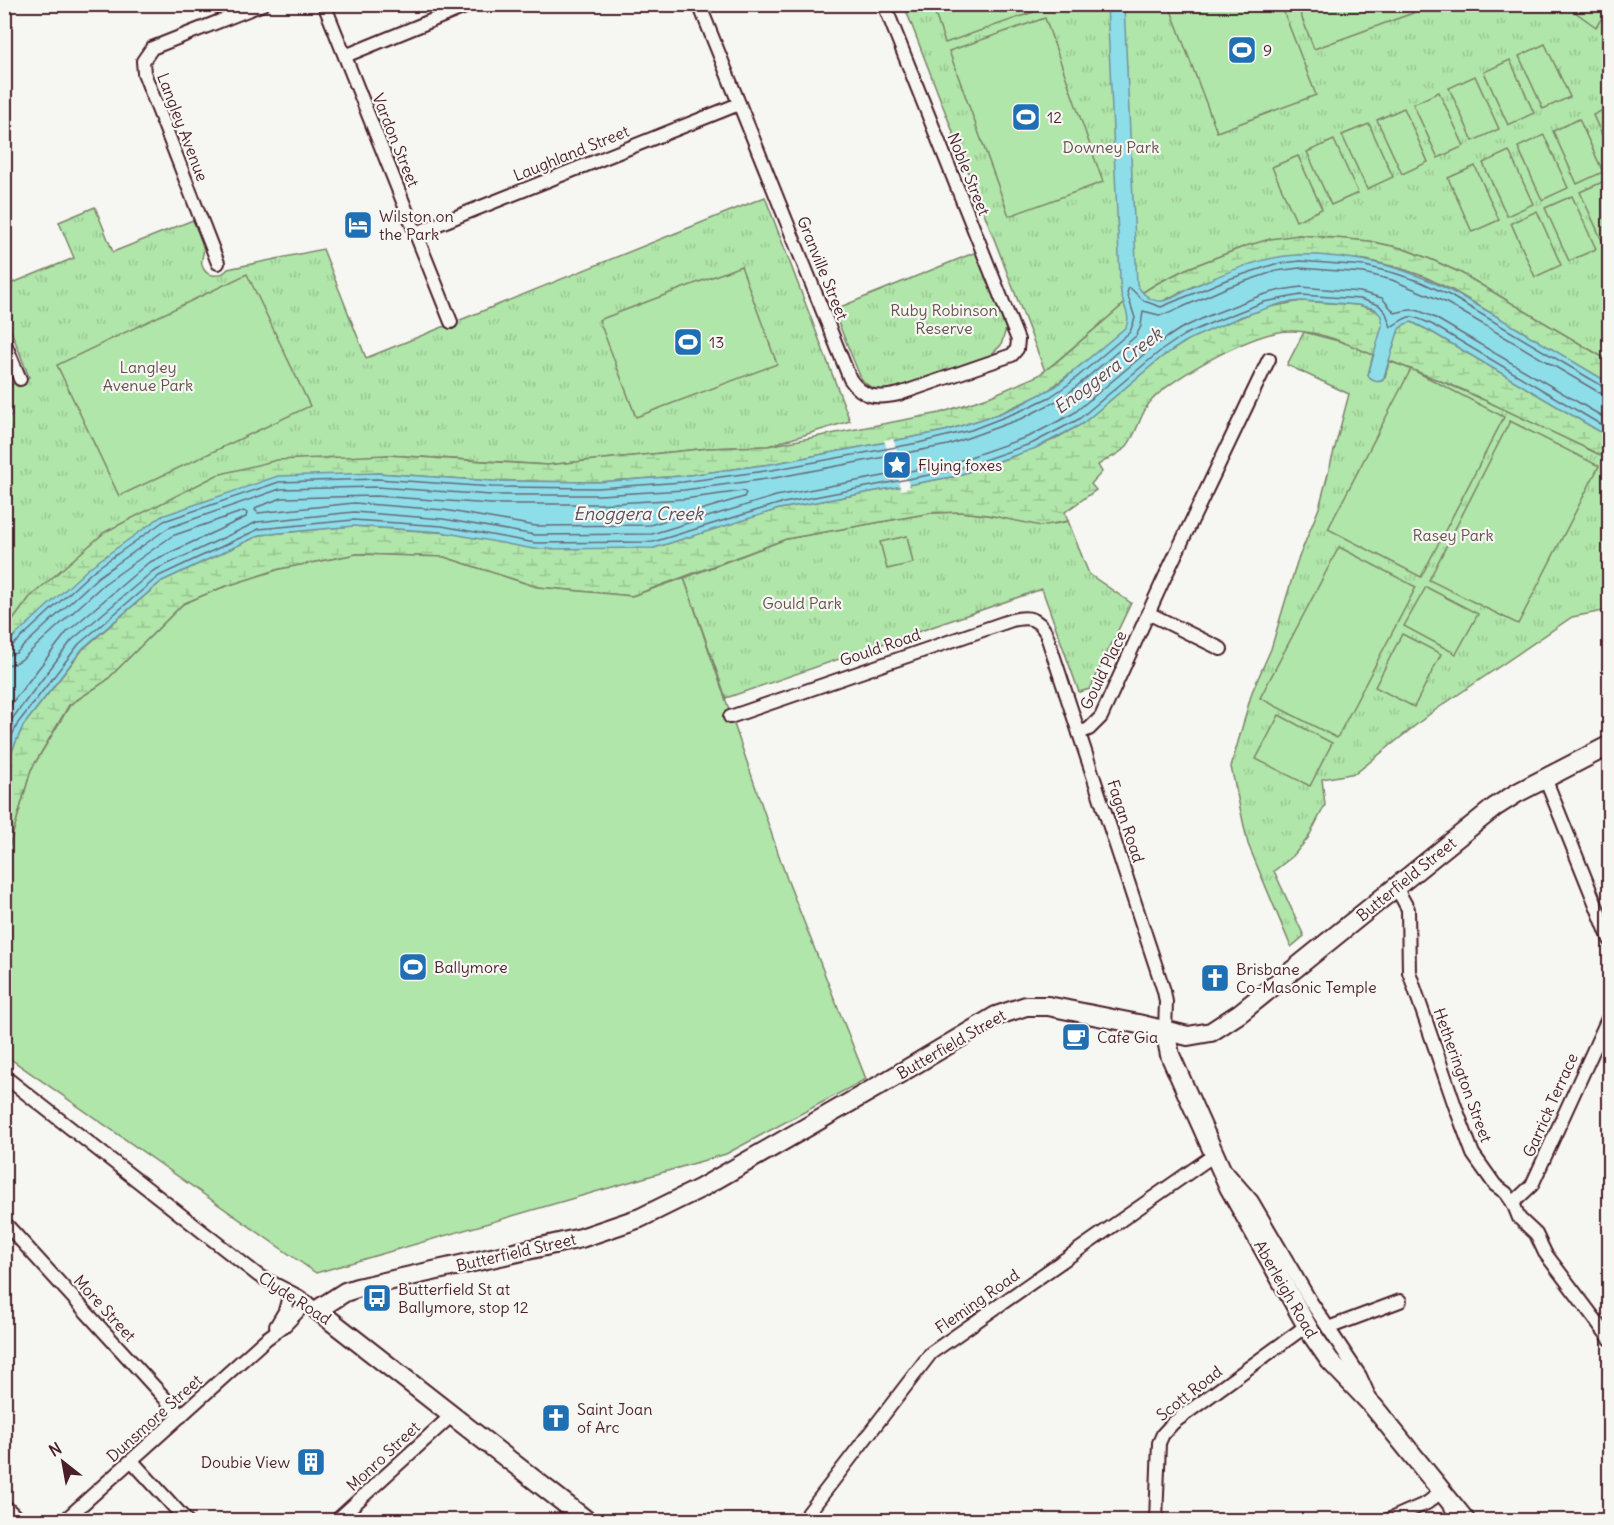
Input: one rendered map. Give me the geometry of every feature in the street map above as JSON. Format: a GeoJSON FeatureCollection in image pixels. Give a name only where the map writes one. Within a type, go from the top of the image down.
{"type":"FeatureCollection","features":[{"type":"Feature","properties":{"kind":"street","name":"Langley Avenue"},"geometry":{"type":"LineString","coordinates":[[218,263],[144,72],[143,61],[152,48],[263,4]]}},
{"type":"Feature","properties":{"kind":"street","name":"Vardon Street"},"geometry":{"type":"LineString","coordinates":[[324,4],[451,322]]}},
{"type":"Feature","properties":{"kind":"street"},"geometry":{"type":"LineString","coordinates":[[345,56],[472,4]]}},
{"type":"Feature","properties":{"kind":"street","name":"Granville Street"},"geometry":{"type":"LineString","coordinates":[[699,4],[850,379],[862,393],[875,398],[899,394],[1012,355]]}},
{"type":"Feature","properties":{"kind":"street","name":"Noble Street"},"geometry":{"type":"LineString","coordinates":[[884,4],[1018,340],[1017,349],[1012,355]]}},
{"type":"Feature","properties":{"kind":"street","name":"Laughland Street"},"geometry":{"type":"LineString","coordinates":[[416,233],[739,104]]}},
{"type":"Feature","properties":{"kind":"street"},"geometry":{"type":"LineString","coordinates":[[4,341],[20,379]]}},
{"type":"Feature","properties":{"kind":"street"},"geometry":{"type":"LineString","coordinates":[[1221,649],[1148,613],[1269,358]]}},
{"type":"Feature","properties":{"kind":"street","name":"Gould Place"},"geometry":{"type":"LineString","coordinates":[[1079,732],[1089,729],[1101,717],[1148,613]]}},
{"type":"Feature","properties":{"kind":"street","name":"Gould Road"},"geometry":{"type":"LineString","coordinates":[[730,717],[1012,620],[1028,618],[1041,624]]}},
{"type":"Feature","properties":{"kind":"street","name":"Fagan Road"},"geometry":{"type":"LineString","coordinates":[[1041,624],[1164,991],[1165,1030]]}},
{"type":"Feature","properties":{"kind":"street","name":"Butterfield Street"},"geometry":{"type":"LineString","coordinates":[[312,1306],[350,1290],[581,1238],[640,1218],[701,1188],[985,1022],[1012,1009],[1033,1005],[1048,1006],[1188,1036],[1206,1034],[1240,1013],[1500,803],[1610,745]]}},
{"type":"Feature","properties":{"kind":"street"},"geometry":{"type":"LineString","coordinates":[[1545,778],[1610,940]]}},
{"type":"Feature","properties":{"kind":"street","name":"Hetherington Street"},"geometry":{"type":"LineString","coordinates":[[1396,887],[1408,909],[1409,972],[1473,1154],[1495,1185],[1506,1193],[1520,1218],[1536,1234],[1545,1252],[1610,1339]]}},
{"type":"Feature","properties":{"kind":"street","name":"Garrick Terrace"},"geometry":{"type":"LineString","coordinates":[[1513,1203],[1532,1185],[1610,1014]]}},
{"type":"Feature","properties":{"kind":"street","name":"Aberleigh Road"},"geometry":{"type":"LineString","coordinates":[[1165,1030],[1170,1055],[1235,1200],[1306,1326],[1330,1361],[1373,1406],[1465,1521]]}},
{"type":"Feature","properties":{"kind":"street","name":"Clyde Road"},"geometry":{"type":"LineString","coordinates":[[4,1076],[250,1269],[312,1306],[586,1521]]}},
{"type":"Feature","properties":{"kind":"street","name":"Aberleigh Road"},"geometry":{"type":"LineString","coordinates":[[1216,1158],[1250,1198],[1328,1328],[1360,1376],[1373,1406]]}},
{"type":"Feature","properties":{"kind":"street","name":"Fleming Road"},"geometry":{"type":"LineString","coordinates":[[803,1521],[931,1353],[1216,1158]]}},
{"type":"Feature","properties":{"kind":"street","name":"More Street"},"geometry":{"type":"LineString","coordinates":[[4,1222],[181,1416]]}},
{"type":"Feature","properties":{"kind":"street","name":"Dunsmore Street"},"geometry":{"type":"LineString","coordinates":[[266,1339],[282,1316],[290,1293]]}},
{"type":"Feature","properties":{"kind":"street"},"geometry":{"type":"LineString","coordinates":[[1328,1328],[1400,1301]]}},
{"type":"Feature","properties":{"kind":"street","name":"Dunsmore Street"},"geometry":{"type":"LineString","coordinates":[[65,1521],[266,1339],[312,1306]]}},
{"type":"Feature","properties":{"kind":"street","name":"Scott Road"},"geometry":{"type":"LineString","coordinates":[[1156,1521],[1159,1443],[1163,1434],[1173,1424],[1306,1326]]}},
{"type":"Feature","properties":{"kind":"street","name":"Monro Street"},"geometry":{"type":"LineString","coordinates":[[337,1521],[452,1415]]}},
{"type":"Feature","properties":{"kind":"street"},"geometry":{"type":"LineString","coordinates":[[132,1461],[186,1521]]}},
{"type":"Feature","properties":{"kind":"street"},"geometry":{"type":"LineString","coordinates":[[1388,1521],[1427,1503],[1442,1492]]}},
{"type":"Feature","properties":{"kind":"street"},"geometry":{"type":"LineString","coordinates":[[4,1505],[19,1521]]}},
{"type":"Feature","properties":{"kind":"green space"},"geometry":{"type":"Polygon","coordinates":[[[1044,4],[1045,8],[945,43],[932,5],[1044,4]]]}},
{"type":"Feature","properties":{"kind":"green space","name":"Downey Park"},"geometry":{"type":"Polygon","coordinates":[[[904,5],[1609,5],[1609,361],[1461,273],[1430,259],[1401,248],[1369,241],[1299,235],[1246,246],[1186,269],[1156,284],[1124,304],[1045,371],[904,5]]]}},
{"type":"Feature","properties":{"kind":"green space","name":"9"},"geometry":{"type":"Polygon","coordinates":[[[1169,5],[1281,5],[1316,95],[1217,132],[1169,5]]]}},
{"type":"Feature","properties":{"kind":"green space"},"geometry":{"type":"Polygon","coordinates":[[[1297,5],[1410,5],[1413,13],[1314,49],[1297,5]]]}},
{"type":"Feature","properties":{"kind":"green space"},"geometry":{"type":"Polygon","coordinates":[[[1574,5],[1609,5],[1609,7],[1596,27],[1571,9],[1574,5]]]}},
{"type":"Feature","properties":{"kind":"green space","name":"12"},"geometry":{"type":"Polygon","coordinates":[[[1045,18],[1103,182],[1009,216],[949,51],[1045,18]]]}},
{"type":"Feature","properties":{"kind":"green space"},"geometry":{"type":"Polygon","coordinates":[[[1545,44],[1570,97],[1543,109],[1519,56],[1545,44]]]}},
{"type":"Feature","properties":{"kind":"green space"},"geometry":{"type":"Polygon","coordinates":[[[1510,60],[1534,113],[1508,125],[1484,72],[1510,60]]]}},
{"type":"Feature","properties":{"kind":"green space"},"geometry":{"type":"Polygon","coordinates":[[[1475,76],[1499,129],[1473,141],[1449,88],[1475,76]]]}},
{"type":"Feature","properties":{"kind":"green space"},"geometry":{"type":"Polygon","coordinates":[[[1439,92],[1464,146],[1438,158],[1413,104],[1439,92]]]}},
{"type":"Feature","properties":{"kind":"green space"},"geometry":{"type":"Polygon","coordinates":[[[1609,107],[1609,151],[1593,115],[1609,107]]]}},
{"type":"Feature","properties":{"kind":"green space"},"geometry":{"type":"Polygon","coordinates":[[[1404,108],[1428,162],[1402,174],[1377,120],[1404,108]]]}},
{"type":"Feature","properties":{"kind":"green space"},"geometry":{"type":"Polygon","coordinates":[[[1579,119],[1603,172],[1577,184],[1553,131],[1579,119]]]}},
{"type":"Feature","properties":{"kind":"green space"},"geometry":{"type":"Polygon","coordinates":[[[1369,124],[1393,177],[1367,189],[1342,135],[1369,124]]]}},
{"type":"Feature","properties":{"kind":"green space"},"geometry":{"type":"Polygon","coordinates":[[[1544,135],[1568,188],[1542,200],[1518,147],[1544,135]]]}},
{"type":"Feature","properties":{"kind":"green space"},"geometry":{"type":"Polygon","coordinates":[[[1334,140],[1358,193],[1331,205],[1307,152],[1334,140]]]}},
{"type":"Feature","properties":{"kind":"green space"},"geometry":{"type":"Polygon","coordinates":[[[1509,151],[1533,204],[1507,216],[1483,163],[1509,151]]]}},
{"type":"Feature","properties":{"kind":"green space"},"geometry":{"type":"Polygon","coordinates":[[[1298,156],[1322,209],[1296,221],[1272,167],[1298,156]]]}},
{"type":"Feature","properties":{"kind":"green space"},"geometry":{"type":"Polygon","coordinates":[[[1475,166],[1499,220],[1472,232],[1448,178],[1475,166]]]}},
{"type":"Feature","properties":{"kind":"green space"},"geometry":{"type":"Polygon","coordinates":[[[1607,180],[1610,186],[1610,243],[1604,245],[1580,192],[1607,180]]]}},
{"type":"Feature","properties":{"kind":"green space"},"geometry":{"type":"Polygon","coordinates":[[[1572,196],[1596,249],[1569,261],[1545,208],[1572,196]]]}},
{"type":"Feature","properties":{"kind":"green space","name":"Langley Avenue Park"},"geometry":{"type":"Polygon","coordinates":[[[765,197],[850,421],[768,446],[709,448],[547,465],[387,455],[30,597],[5,631],[4,421],[12,414],[6,398],[10,385],[29,377],[5,315],[5,286],[74,258],[59,222],[95,207],[113,252],[193,220],[203,247],[202,265],[210,275],[222,274],[228,269],[323,249],[366,358],[765,197]]]}},
{"type":"Feature","properties":{"kind":"green space"},"geometry":{"type":"Polygon","coordinates":[[[1537,211],[1561,265],[1535,277],[1511,223],[1537,211]]]}},
{"type":"Feature","properties":{"kind":"green space"},"geometry":{"type":"Polygon","coordinates":[[[1299,235],[1369,241],[1401,248],[1461,273],[1609,361],[1609,383],[1452,290],[1423,276],[1366,260],[1300,255],[1252,264],[1194,286],[1165,300],[1046,392],[998,414],[945,431],[771,464],[682,476],[598,482],[492,481],[377,473],[7,643],[5,647],[5,631],[30,597],[105,532],[217,475],[277,460],[387,455],[547,465],[709,448],[768,446],[940,413],[991,396],[1037,376],[1124,304],[1186,269],[1246,246],[1270,239],[1299,235]]]}},
{"type":"Feature","properties":{"kind":"green space","name":"Ruby Robinson Reserve"},"geometry":{"type":"Polygon","coordinates":[[[976,252],[1006,329],[1001,345],[990,356],[892,390],[878,389],[866,384],[860,376],[833,310],[976,252]]]}},
{"type":"Feature","properties":{"kind":"green space","name":"13"},"geometry":{"type":"Polygon","coordinates":[[[741,266],[777,364],[636,417],[599,320],[741,266]]]}},
{"type":"Feature","properties":{"kind":"green space"},"geometry":{"type":"Polygon","coordinates":[[[247,274],[310,406],[119,496],[57,365],[247,274]]]}},
{"type":"Feature","properties":{"kind":"green space"},"geometry":{"type":"Polygon","coordinates":[[[1301,301],[1358,305],[1405,319],[1430,331],[1609,437],[1609,459],[1461,389],[1390,361],[1383,380],[1374,381],[1368,375],[1373,355],[1322,335],[1290,331],[1257,338],[1237,346],[1197,367],[1163,390],[1148,405],[1133,437],[1125,448],[1098,465],[1102,472],[1091,484],[1096,490],[1065,512],[1068,521],[1041,526],[988,515],[960,512],[931,513],[786,539],[632,596],[537,587],[444,557],[357,554],[280,569],[221,588],[183,604],[106,681],[69,705],[31,770],[5,862],[5,767],[23,726],[83,649],[162,581],[260,535],[353,526],[654,548],[779,509],[956,476],[1014,456],[1053,440],[1082,424],[1163,356],[1188,340],[1265,308],[1301,301]]]}},
{"type":"Feature","properties":{"kind":"green space","name":"Rasey Park"},"geometry":{"type":"Polygon","coordinates":[[[1304,332],[1346,343],[1374,355],[1385,377],[1389,361],[1473,395],[1609,459],[1609,610],[1572,617],[1431,713],[1356,773],[1322,779],[1325,805],[1308,838],[1293,856],[1274,871],[1304,936],[1291,947],[1248,844],[1231,767],[1252,692],[1271,649],[1297,562],[1319,508],[1349,394],[1287,365],[1304,332]]]}},
{"type":"Feature","properties":{"kind":"green space"},"geometry":{"type":"Polygon","coordinates":[[[1411,369],[1504,417],[1421,577],[1328,529],[1411,369]]]}},
{"type":"Feature","properties":{"kind":"green space"},"geometry":{"type":"Polygon","coordinates":[[[1510,421],[1599,466],[1518,624],[1429,580],[1510,421]]]}},
{"type":"Feature","properties":{"kind":"green space","name":"Gould Park"},"geometry":{"type":"Polygon","coordinates":[[[960,512],[1031,523],[1068,521],[1089,574],[1131,603],[1090,689],[1079,692],[1042,589],[726,698],[684,578],[786,539],[931,513],[960,512]]]}},
{"type":"Feature","properties":{"kind":"green space"},"geometry":{"type":"Polygon","coordinates":[[[907,536],[913,563],[887,569],[880,542],[907,536]]]}},
{"type":"Feature","properties":{"kind":"green space"},"geometry":{"type":"Polygon","coordinates":[[[1339,547],[1416,587],[1337,738],[1260,698],[1339,547]]]}},
{"type":"Feature","properties":{"kind":"green space","name":"Ballymore"},"geometry":{"type":"Polygon","coordinates":[[[357,554],[444,557],[537,587],[632,596],[684,578],[787,879],[866,1079],[726,1154],[316,1273],[5,1055],[5,862],[31,770],[70,705],[106,681],[183,604],[221,588],[280,569],[357,554]]]}},
{"type":"Feature","properties":{"kind":"green space"},"geometry":{"type":"Polygon","coordinates":[[[1426,587],[1478,614],[1456,654],[1404,626],[1426,587]]]}},
{"type":"Feature","properties":{"kind":"green space"},"geometry":{"type":"Polygon","coordinates":[[[1402,634],[1441,654],[1414,707],[1375,687],[1402,634]]]}},
{"type":"Feature","properties":{"kind":"green space"},"geometry":{"type":"Polygon","coordinates":[[[1279,715],[1332,743],[1310,786],[1256,759],[1279,715]]]}},
{"type":"Feature","properties":{"kind":"water","name":"Enoggera Creek"},"geometry":{"type":"Polygon","coordinates":[[[1107,5],[1124,5],[1137,284],[1144,294],[1154,300],[1166,300],[1232,270],[1286,256],[1340,257],[1387,265],[1428,280],[1467,299],[1609,383],[1609,437],[1412,322],[1399,329],[1383,380],[1374,381],[1368,375],[1382,326],[1381,316],[1375,309],[1322,302],[1283,303],[1240,317],[1188,340],[1163,356],[1082,424],[1036,448],[956,476],[779,509],[654,548],[534,549],[442,532],[353,526],[260,535],[162,581],[83,648],[23,726],[5,767],[4,647],[90,567],[162,516],[278,476],[377,473],[492,481],[598,482],[682,476],[771,464],[945,431],[1018,406],[1056,386],[1126,327],[1127,323],[1120,287],[1107,5]]]}},
{"type":"Feature","properties":{"kind":"pier"},"geometry":{"type":"Polygon","coordinates":[[[893,439],[910,488],[901,490],[884,440],[893,439]]]}},
{"type":"Feature","properties":{"kind":"place","name":"9"},"geometry":{"type":"Point","coordinates":[1242,50]}},
{"type":"Feature","properties":{"kind":"place","name":"12"},"geometry":{"type":"Point","coordinates":[1026,117]}},
{"type":"Feature","properties":{"kind":"place","name":"Wilston on the Park"},"geometry":{"type":"Point","coordinates":[358,225]}},
{"type":"Feature","properties":{"kind":"place","name":"13"},"geometry":{"type":"Point","coordinates":[688,342]}},
{"type":"Feature","properties":{"kind":"place","name":"Flying foxes"},"geometry":{"type":"Point","coordinates":[897,465]}},
{"type":"Feature","properties":{"kind":"place","name":"Ballymore"},"geometry":{"type":"Point","coordinates":[413,967]}},
{"type":"Feature","properties":{"kind":"place","name":"Brisbane Co-Masonic Temple"},"geometry":{"type":"Point","coordinates":[1215,978]}},
{"type":"Feature","properties":{"kind":"place","name":"Cafe Gia"},"geometry":{"type":"Point","coordinates":[1076,1037]}},
{"type":"Feature","properties":{"kind":"place","name":"Butterfield St at Ballymore, stop 12"},"geometry":{"type":"Point","coordinates":[377,1298]}},
{"type":"Feature","properties":{"kind":"place","name":"Saint Joan of Arc"},"geometry":{"type":"Point","coordinates":[556,1418]}},
{"type":"Feature","properties":{"kind":"place","name":"Doubie View"},"geometry":{"type":"Point","coordinates":[311,1462]}}]}
